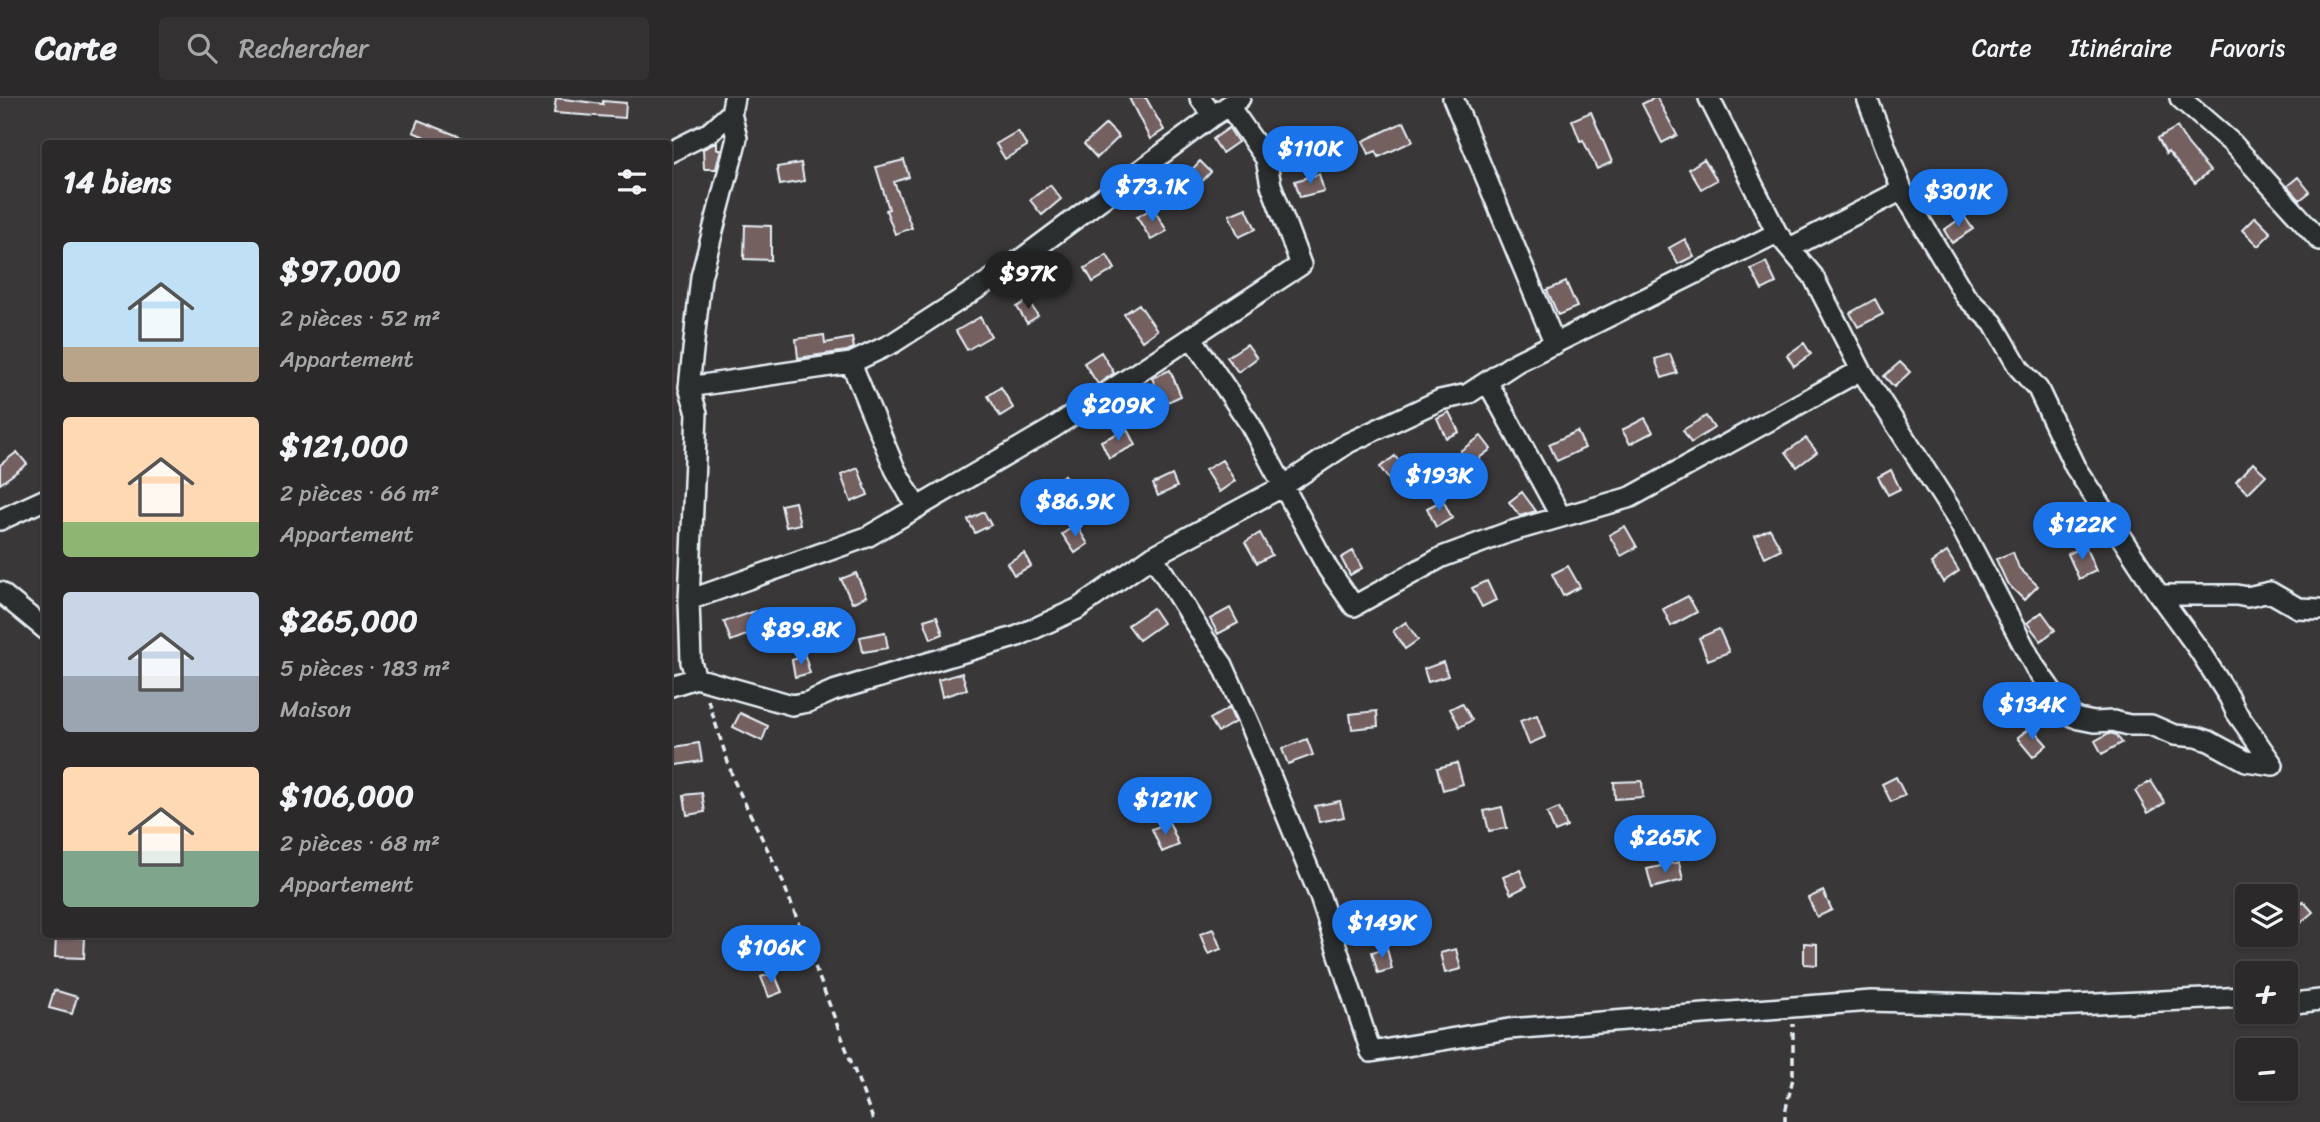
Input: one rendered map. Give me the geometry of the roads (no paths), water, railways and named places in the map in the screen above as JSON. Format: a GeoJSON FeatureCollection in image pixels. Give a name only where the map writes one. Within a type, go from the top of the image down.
{"type":"FeatureCollection","features":[{"type":"Feature","properties":{"kind":"street"},"geometry":{"type":"LineString","coordinates":[[689,600],[867,537],[1053,428],[1301,265],[1270,185],[1266,159],[1227,107],[1200,98]]}},
{"type":"Feature","properties":{"kind":"street"},"geometry":{"type":"LineString","coordinates":[[1453,98],[1555,344]]}},
{"type":"Feature","properties":{"kind":"street"},"geometry":{"type":"LineString","coordinates":[[1709,98],[1783,241],[1813,276],[1861,370],[1958,521],[2035,667],[2068,714],[2094,722],[2151,725],[2174,736],[2197,737],[2210,741],[2246,761],[2273,765],[2236,712],[2199,650],[2074,467],[2038,389],[2019,368],[1993,323],[1966,298],[1902,190],[1867,98]]}},
{"type":"Feature","properties":{"kind":"street"},"geometry":{"type":"LineString","coordinates":[[2180,98],[2232,143],[2320,240]]}},
{"type":"Feature","properties":{"kind":"street"},"geometry":{"type":"LineString","coordinates":[[672,151],[710,132],[733,106]]}},
{"type":"Feature","properties":{"kind":"street"},"geometry":{"type":"LineString","coordinates":[[699,679],[691,662],[689,600],[697,413],[689,387],[701,277],[737,138],[733,106]]}},
{"type":"Feature","properties":{"kind":"street"},"geometry":{"type":"LineString","coordinates":[[689,387],[851,363],[893,343],[1009,268],[1227,107]]}},
{"type":"Feature","properties":{"kind":"street"},"geometry":{"type":"LineString","coordinates":[[672,686],[699,679],[792,705],[1018,636],[1077,609],[1153,556],[1282,487],[1348,443],[1440,400],[1468,394],[1517,362],[1555,344],[1902,190]]}},
{"type":"Feature","properties":{"kind":"street"},"geometry":{"type":"LineString","coordinates":[[1192,338],[1250,424],[1328,569],[1354,607],[1443,557],[1509,532],[1631,497],[1861,370]]}},
{"type":"Feature","properties":{"kind":"street"},"geometry":{"type":"LineString","coordinates":[[851,363],[895,469],[918,508]]}},
{"type":"Feature","properties":{"kind":"street"},"geometry":{"type":"LineString","coordinates":[[1488,383],[1561,517]]}},
{"type":"Feature","properties":{"kind":"street"},"geometry":{"type":"LineString","coordinates":[[0,520],[42,501]]}},
{"type":"Feature","properties":{"kind":"street"},"geometry":{"type":"LineString","coordinates":[[1153,556],[1223,665],[1250,726],[1320,897],[1371,1052],[1509,1029],[1871,1001],[2054,1006],[2235,998]]}},
{"type":"Feature","properties":{"kind":"street"},"geometry":{"type":"LineString","coordinates":[[0,592],[42,626]]}},
{"type":"Feature","properties":{"kind":"street"},"geometry":{"type":"LineString","coordinates":[[2159,595],[2247,597],[2270,592],[2298,608],[2320,609]]}},
{"type":"Feature","properties":{"kind":"street"},"geometry":{"type":"LineString","coordinates":[[2298,1003],[2320,1000]]}}]}
